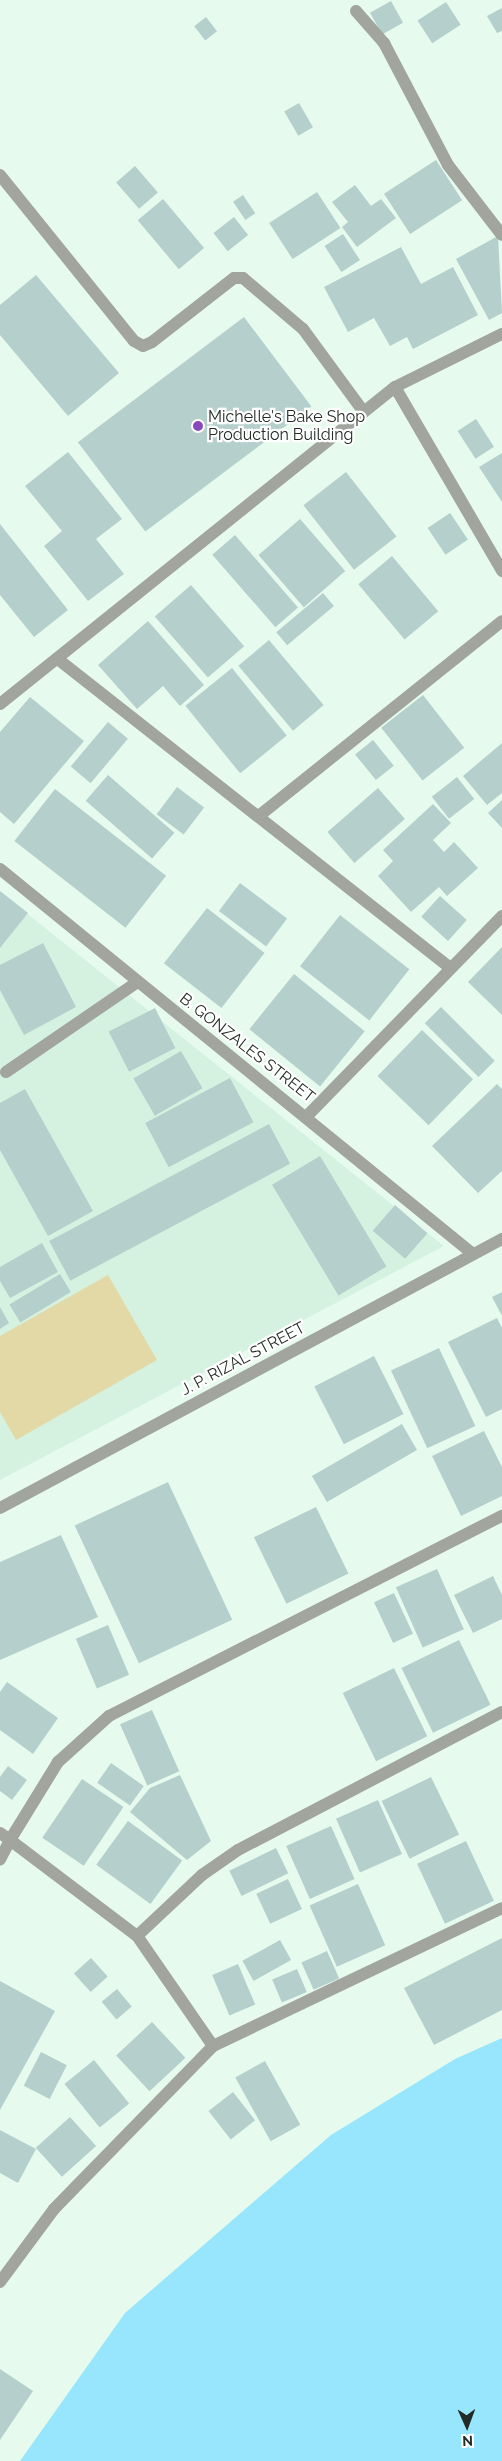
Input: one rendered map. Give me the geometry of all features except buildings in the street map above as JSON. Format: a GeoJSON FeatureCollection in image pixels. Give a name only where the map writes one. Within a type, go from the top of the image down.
{"type":"FeatureCollection","features":[{"type":"Feature","properties":{"kind":"street"},"geometry":{"type":"LineString","coordinates":[[356,11],[384,44],[448,165],[502,235]]}},
{"type":"Feature","properties":{"kind":"street"},"geometry":{"type":"LineString","coordinates":[[0,175],[134,341],[143,346],[152,342],[234,278],[243,278],[303,330],[363,411]]}},
{"type":"Feature","properties":{"kind":"street"},"geometry":{"type":"LineString","coordinates":[[0,704],[59,660],[363,411],[395,387],[502,334]]}},
{"type":"Feature","properties":{"kind":"street"},"geometry":{"type":"LineString","coordinates":[[395,387],[502,571]]}},
{"type":"Feature","properties":{"kind":"street"},"geometry":{"type":"LineString","coordinates":[[260,815],[502,621]]}},
{"type":"Feature","properties":{"kind":"street"},"geometry":{"type":"LineString","coordinates":[[59,660],[260,815],[449,967]]}},
{"type":"Feature","properties":{"kind":"street","name":"B. GONZALES STREET"},"geometry":{"type":"LineString","coordinates":[[0,870],[136,983],[308,1115],[473,1254]]}},
{"type":"Feature","properties":{"kind":"street"},"geometry":{"type":"LineString","coordinates":[[308,1115],[449,967],[502,916]]}},
{"type":"Feature","properties":{"kind":"street"},"geometry":{"type":"LineString","coordinates":[[6,1072],[136,983]]}},
{"type":"Feature","properties":{"kind":"street","name":"J. P. RIZAL STREET"},"geometry":{"type":"LineString","coordinates":[[0,1508],[502,1239]]}},
{"type":"Feature","properties":{"kind":"street"},"geometry":{"type":"LineString","coordinates":[[0,1860],[5,1836],[58,1762],[109,1716],[502,1516]]}},
{"type":"Feature","properties":{"kind":"street"},"geometry":{"type":"LineString","coordinates":[[137,1936],[202,1875],[238,1850],[502,1712]]}},
{"type":"Feature","properties":{"kind":"street"},"geometry":{"type":"LineString","coordinates":[[5,1836],[137,1936],[212,2046]]}},
{"type":"Feature","properties":{"kind":"street"},"geometry":{"type":"LineString","coordinates":[[0,2282],[54,2209],[212,2046],[502,1908]]}},
{"type":"Feature","properties":{"kind":"shaded area"},"geometry":{"type":"Polygon","coordinates":[[[0,892],[444,1246],[0,1480],[0,892]]]}},
{"type":"Feature","properties":{"kind":"shaded area"},"geometry":{"type":"Polygon","coordinates":[[[108,1275],[157,1360],[16,1440],[0,1412],[0,1336],[108,1275]]]}},
{"type":"Feature","properties":{"kind":"water"},"geometry":{"type":"Polygon","coordinates":[[[502,2038],[502,2461],[20,2461],[125,2313],[331,2135],[455,2059],[502,2038]]]}},
{"type":"Feature","properties":{"kind":"place","name":"Michelle's Bake Shop Production Building"},"geometry":{"type":"Point","coordinates":[198,426]}}]}
